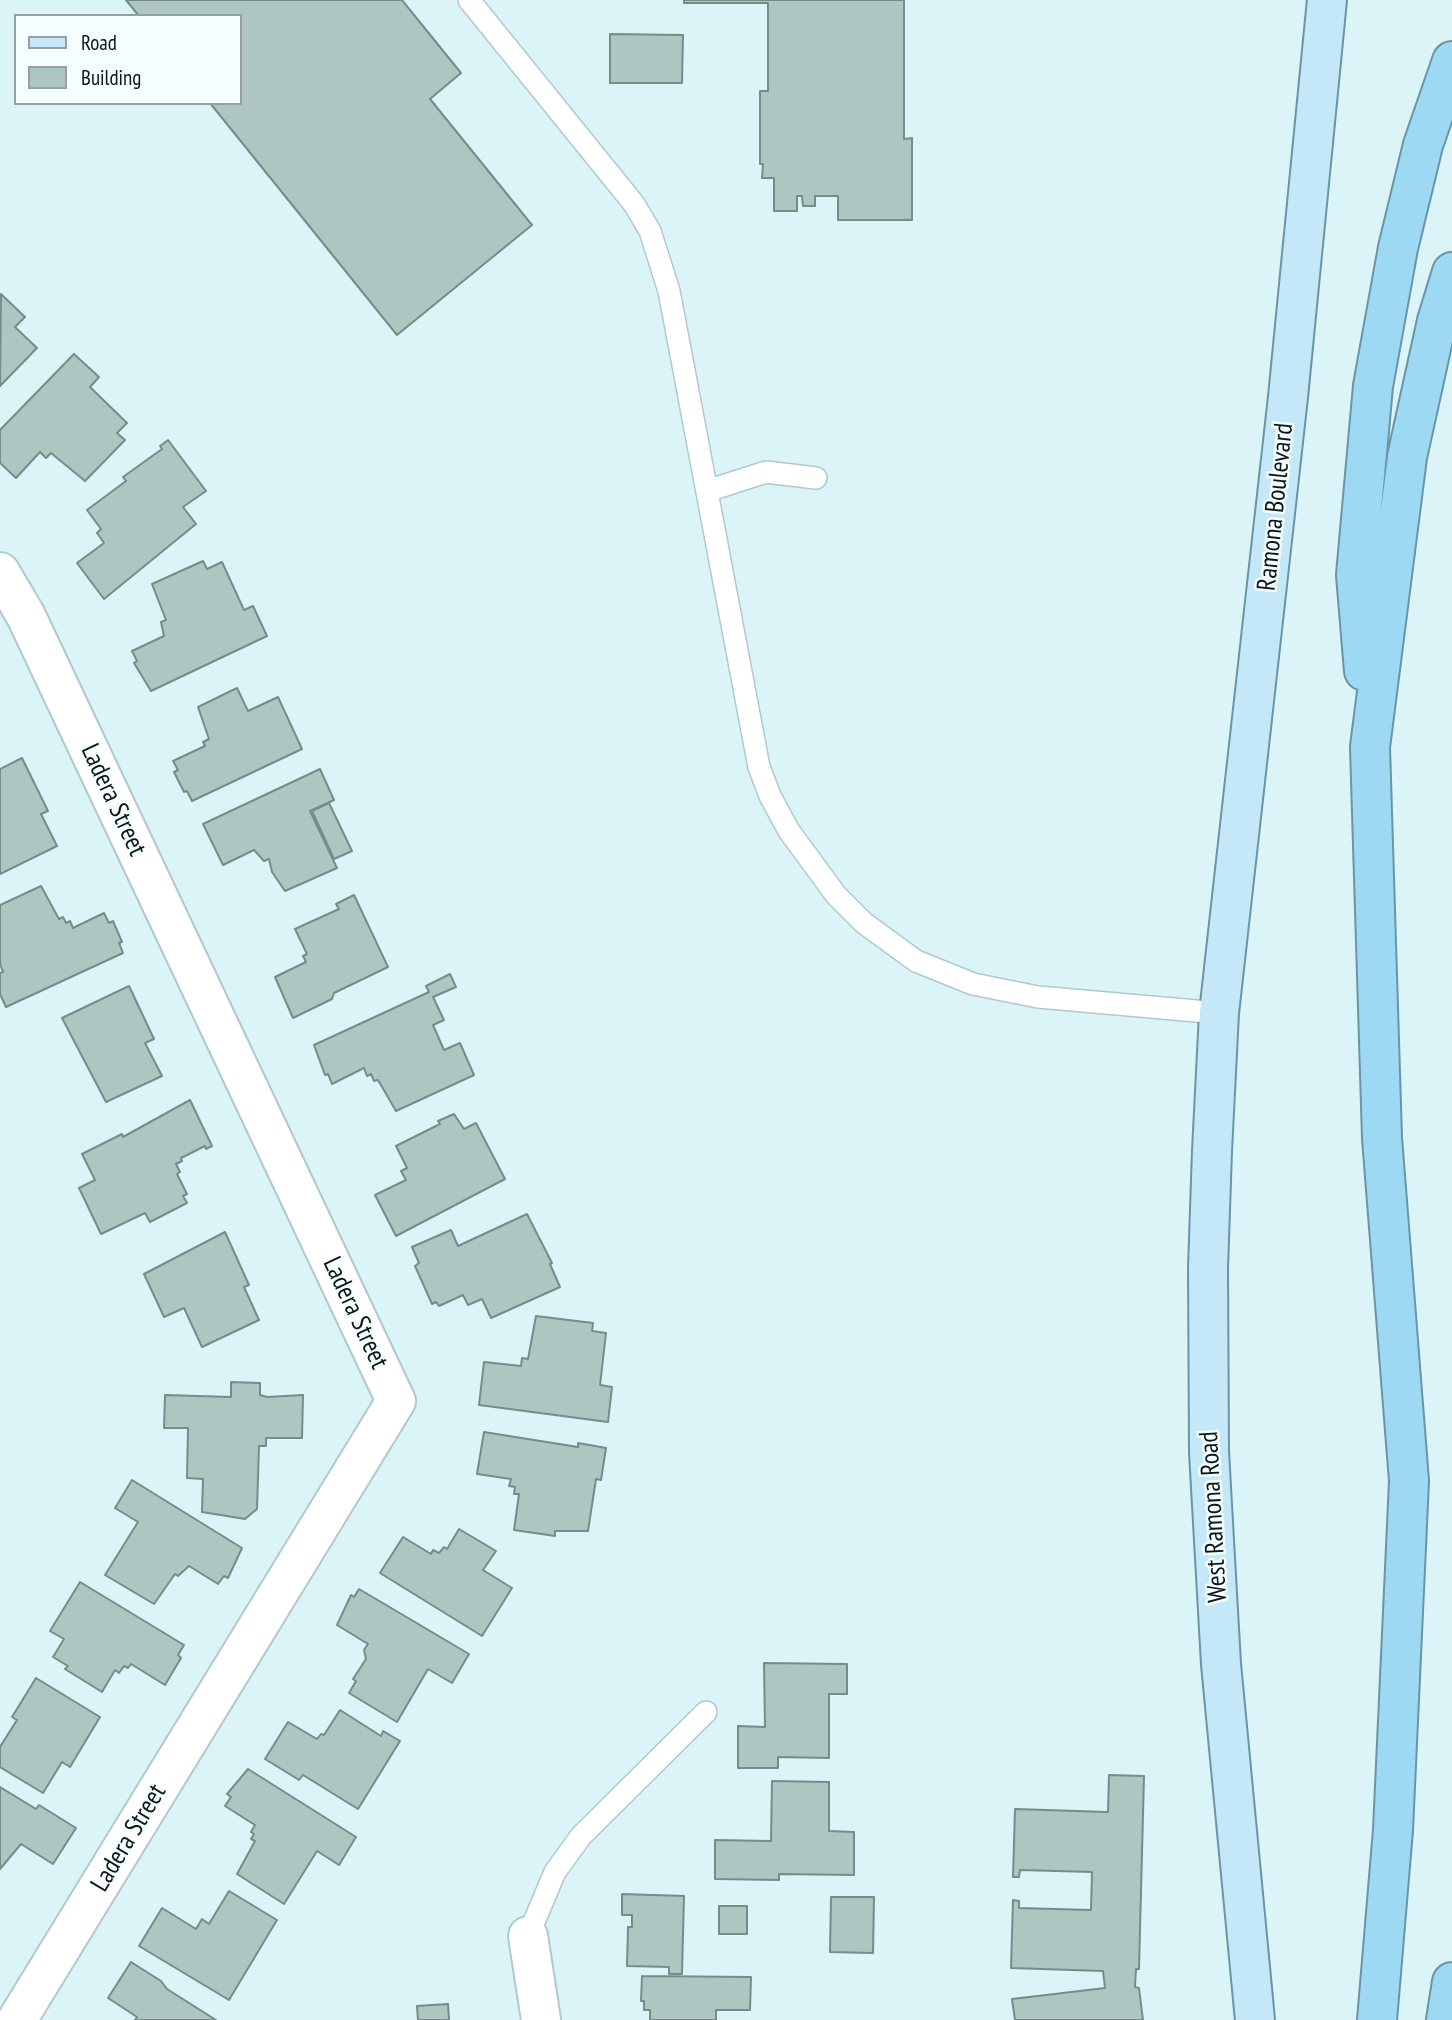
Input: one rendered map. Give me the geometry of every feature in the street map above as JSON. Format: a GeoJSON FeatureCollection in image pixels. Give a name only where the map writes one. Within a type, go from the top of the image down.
{"type":"FeatureCollection","features":[{"type":"Feature","properties":{"kind":"highway"},"geometry":{"type":"LineString","coordinates":[[1377,2020],[1393,1830],[1409,1481],[1382,1138],[1370,747],[1356,575],[1373,386],[1398,248],[1423,145],[1452,61]]}},
{"type":"Feature","properties":{"kind":"highway"},"geometry":{"type":"LineString","coordinates":[[1370,747],[1407,457],[1437,321],[1452,272]]}},
{"type":"Feature","properties":{"kind":"highway"},"geometry":{"type":"LineString","coordinates":[[1446,2020],[1452,1982]]}},
{"type":"Feature","properties":{"kind":"main road","name":"Ramona Boulevard"},"geometry":{"type":"LineString","coordinates":[[1219,1013],[1288,397],[1327,0]]}},
{"type":"Feature","properties":{"kind":"main road","name":"West Ramona Road"},"geometry":{"type":"LineString","coordinates":[[1219,1013],[1208,1268],[1209,1452],[1221,1664],[1255,2020]]}},
{"type":"Feature","properties":{"kind":"street","name":"Ladera Street"},"geometry":{"type":"LineString","coordinates":[[0,572],[32,628],[396,1401],[18,2020]]}},
{"type":"Feature","properties":{"kind":"street"},"geometry":{"type":"LineString","coordinates":[[528,1936],[541,2020]]}},
{"type":"Feature","properties":{"kind":"lane"},"geometry":{"type":"LineString","coordinates":[[469,0],[634,204],[650,231],[669,291],[759,767],[770,796],[789,831],[836,895],[864,923],[916,961],[973,984],[1038,997],[1219,1013]]}},
{"type":"Feature","properties":{"kind":"lane"},"geometry":{"type":"LineString","coordinates":[[707,491],[766,472],[816,478]]}},
{"type":"Feature","properties":{"kind":"lane"},"geometry":{"type":"LineString","coordinates":[[528,1936],[555,1872],[581,1836],[706,1712]]}},
{"type":"Feature","properties":{"kind":"building"},"geometry":{"type":"Polygon","coordinates":[[[126,0],[402,0],[461,73],[430,99],[532,225],[397,335],[212,105],[242,105],[242,14],[137,14],[126,0]]]}},
{"type":"Feature","properties":{"kind":"building"},"geometry":{"type":"Polygon","coordinates":[[[684,0],[904,0],[904,139],[912,138],[912,220],[838,220],[838,196],[815,196],[815,206],[803,206],[802,196],[797,196],[797,211],[774,211],[774,178],[762,178],[763,164],[760,164],[760,91],[768,91],[768,3],[684,3],[684,0]]]}},
{"type":"Feature","properties":{"kind":"building"},"geometry":{"type":"Polygon","coordinates":[[[610,34],[683,35],[682,83],[610,83],[610,34]]]}},
{"type":"Feature","properties":{"kind":"building"},"geometry":{"type":"Polygon","coordinates":[[[1,294],[25,317],[15,327],[37,348],[0,386],[1,294]]]}},
{"type":"Feature","properties":{"kind":"building"},"geometry":{"type":"Polygon","coordinates":[[[74,354],[99,377],[90,387],[127,423],[117,433],[125,440],[85,481],[51,453],[46,458],[40,452],[16,478],[0,463],[0,430],[74,354]]]}},
{"type":"Feature","properties":{"kind":"building"},"geometry":{"type":"Polygon","coordinates":[[[168,440],[206,491],[183,507],[196,524],[104,599],[77,563],[104,543],[97,533],[101,529],[87,510],[126,481],[123,477],[162,449],[160,446],[168,440]]]}},
{"type":"Feature","properties":{"kind":"building"},"geometry":{"type":"Polygon","coordinates":[[[203,561],[207,569],[222,562],[244,610],[253,606],[267,636],[151,691],[134,663],[137,661],[132,651],[164,636],[161,622],[166,620],[152,584],[203,561]]]}},
{"type":"Feature","properties":{"kind":"building"},"geometry":{"type":"Polygon","coordinates":[[[237,688],[248,711],[278,697],[302,749],[192,801],[174,772],[178,770],[173,761],[205,746],[203,742],[209,739],[198,707],[237,688]]]}},
{"type":"Feature","properties":{"kind":"building"},"geometry":{"type":"Polygon","coordinates":[[[22,758],[48,811],[41,814],[57,846],[0,874],[0,769],[22,758]]]}},
{"type":"Feature","properties":{"kind":"building"},"geometry":{"type":"Polygon","coordinates":[[[320,769],[334,800],[310,811],[337,868],[285,891],[272,872],[269,859],[264,861],[254,850],[223,865],[203,824],[320,769]]]}},
{"type":"Feature","properties":{"kind":"building"},"geometry":{"type":"Polygon","coordinates":[[[329,803],[352,851],[334,859],[312,811],[329,803]]]}},
{"type":"Feature","properties":{"kind":"building"},"geometry":{"type":"Polygon","coordinates":[[[41,886],[59,919],[63,917],[66,923],[70,921],[73,928],[104,913],[109,923],[113,921],[122,942],[119,943],[123,953],[6,1007],[0,994],[0,973],[3,972],[0,964],[0,905],[41,886]]]}},
{"type":"Feature","properties":{"kind":"building"},"geometry":{"type":"Polygon","coordinates":[[[354,895],[388,967],[334,993],[332,999],[293,1018],[275,977],[306,962],[303,956],[307,954],[295,929],[339,909],[336,904],[354,895]]]}},
{"type":"Feature","properties":{"kind":"building"},"geometry":{"type":"Polygon","coordinates":[[[450,974],[456,987],[433,997],[444,1020],[433,1025],[444,1050],[460,1043],[474,1075],[396,1111],[378,1080],[374,1081],[371,1074],[367,1076],[364,1068],[332,1084],[328,1074],[325,1075],[314,1045],[429,992],[426,986],[450,974]]]}},
{"type":"Feature","properties":{"kind":"building"},"geometry":{"type":"Polygon","coordinates":[[[129,986],[154,1039],[145,1043],[162,1076],[106,1102],[62,1018],[129,986]]]}},
{"type":"Feature","properties":{"kind":"building"},"geometry":{"type":"Polygon","coordinates":[[[190,1100],[212,1146],[206,1149],[205,1146],[181,1158],[182,1161],[176,1164],[180,1172],[177,1174],[187,1194],[183,1196],[187,1203],[150,1222],[145,1213],[101,1234],[79,1188],[95,1180],[82,1154],[122,1134],[123,1137],[190,1100]]]}},
{"type":"Feature","properties":{"kind":"building"},"geometry":{"type":"Polygon","coordinates":[[[454,1114],[464,1129],[476,1123],[505,1179],[396,1236],[375,1195],[406,1180],[401,1171],[407,1168],[396,1146],[454,1114]]]}},
{"type":"Feature","properties":{"kind":"building"},"geometry":{"type":"Polygon","coordinates":[[[527,1214],[552,1263],[550,1264],[560,1287],[491,1318],[482,1299],[468,1305],[463,1295],[439,1306],[436,1302],[432,1304],[415,1266],[419,1263],[412,1247],[451,1230],[458,1246],[527,1214]]]}},
{"type":"Feature","properties":{"kind":"building"},"geometry":{"type":"Polygon","coordinates":[[[225,1232],[249,1285],[244,1287],[259,1320],[202,1347],[184,1308],[164,1317],[144,1274],[225,1232]]]}},
{"type":"Feature","properties":{"kind":"building"},"geometry":{"type":"Polygon","coordinates":[[[536,1316],[593,1323],[592,1331],[606,1333],[600,1385],[612,1387],[608,1422],[479,1405],[484,1362],[521,1366],[522,1358],[528,1359],[536,1316]]]}},
{"type":"Feature","properties":{"kind":"building"},"geometry":{"type":"Polygon","coordinates":[[[231,1382],[260,1383],[260,1395],[267,1397],[303,1395],[302,1438],[266,1438],[266,1446],[259,1446],[257,1509],[245,1519],[202,1512],[203,1479],[187,1478],[188,1428],[164,1428],[165,1395],[231,1397],[231,1382]]]}},
{"type":"Feature","properties":{"kind":"building"},"geometry":{"type":"Polygon","coordinates":[[[484,1432],[578,1447],[578,1443],[606,1448],[601,1480],[596,1479],[588,1531],[555,1531],[555,1536],[514,1530],[519,1494],[514,1494],[515,1487],[509,1486],[511,1479],[477,1474],[484,1432]]]}},
{"type":"Feature","properties":{"kind":"building"},"geometry":{"type":"Polygon","coordinates":[[[132,1480],[242,1548],[228,1578],[224,1576],[218,1584],[189,1566],[178,1576],[175,1574],[154,1604],[105,1575],[138,1522],[115,1508],[132,1480]]]}},
{"type":"Feature","properties":{"kind":"building"},"geometry":{"type":"Polygon","coordinates":[[[459,1529],[496,1551],[483,1570],[512,1588],[482,1636],[380,1573],[403,1537],[431,1554],[433,1550],[439,1553],[444,1547],[447,1549],[459,1529]]]}},
{"type":"Feature","properties":{"kind":"building"},"geometry":{"type":"Polygon","coordinates":[[[80,1582],[184,1645],[178,1655],[181,1658],[165,1685],[131,1664],[128,1668],[124,1666],[119,1673],[115,1670],[102,1692],[65,1669],[68,1666],[53,1657],[64,1639],[50,1631],[80,1582]]]}},
{"type":"Feature","properties":{"kind":"building"},"geometry":{"type":"Polygon","coordinates":[[[359,1589],[469,1654],[452,1683],[428,1669],[397,1722],[349,1693],[356,1681],[353,1679],[366,1659],[364,1650],[368,1644],[337,1625],[351,1595],[354,1597],[359,1589]]]}},
{"type":"Feature","properties":{"kind":"building"},"geometry":{"type":"Polygon","coordinates":[[[764,1663],[847,1664],[847,1694],[829,1694],[829,1758],[778,1757],[778,1768],[738,1768],[738,1726],[765,1727],[764,1663]]]}},
{"type":"Feature","properties":{"kind":"building"},"geometry":{"type":"Polygon","coordinates":[[[36,1678],[100,1717],[70,1767],[62,1762],[43,1793],[0,1767],[0,1747],[17,1720],[12,1717],[36,1678]]]}},
{"type":"Feature","properties":{"kind":"building"},"geometry":{"type":"Polygon","coordinates":[[[340,1710],[381,1736],[383,1731],[400,1741],[358,1809],[303,1775],[299,1780],[265,1759],[288,1722],[317,1739],[321,1734],[324,1735],[340,1710]]]}},
{"type":"Feature","properties":{"kind":"building"},"geometry":{"type":"Polygon","coordinates":[[[248,1769],[356,1837],[339,1865],[317,1851],[284,1904],[237,1874],[255,1841],[251,1839],[254,1834],[251,1832],[255,1825],[225,1806],[231,1797],[227,1794],[248,1769]]]}},
{"type":"Feature","properties":{"kind":"building"},"geometry":{"type":"Polygon","coordinates":[[[1109,1775],[1144,1776],[1139,1969],[1136,1969],[1135,1987],[1139,1988],[1143,2020],[1015,2020],[1012,1999],[1105,1988],[1103,1971],[1011,1968],[1013,1900],[1019,1901],[1019,1908],[1091,1910],[1092,1872],[1020,1870],[1019,1877],[1013,1877],[1015,1809],[1108,1812],[1109,1775]]]}},
{"type":"Feature","properties":{"kind":"building"},"geometry":{"type":"Polygon","coordinates":[[[772,1781],[829,1782],[829,1831],[854,1832],[854,1875],[779,1874],[779,1880],[715,1879],[715,1840],[771,1841],[772,1781]]]}},
{"type":"Feature","properties":{"kind":"building"},"geometry":{"type":"Polygon","coordinates":[[[0,1787],[36,1809],[39,1805],[76,1828],[53,1864],[21,1844],[0,1869],[0,1787]]]}},
{"type":"Feature","properties":{"kind":"building"},"geometry":{"type":"Polygon","coordinates":[[[229,1891],[277,1920],[229,2000],[139,1946],[162,1908],[196,1929],[202,1919],[209,1924],[229,1891]]]}},
{"type":"Feature","properties":{"kind":"building"},"geometry":{"type":"Polygon","coordinates":[[[622,1894],[684,1896],[682,1974],[669,1974],[669,1967],[627,1966],[628,1927],[632,1927],[632,1915],[622,1915],[622,1894]]]}},
{"type":"Feature","properties":{"kind":"building"},"geometry":{"type":"Polygon","coordinates":[[[831,1897],[874,1897],[873,1953],[830,1952],[831,1897]]]}},
{"type":"Feature","properties":{"kind":"building"},"geometry":{"type":"Polygon","coordinates":[[[719,1906],[747,1906],[747,1934],[719,1934],[719,1906]]]}},
{"type":"Feature","properties":{"kind":"building"},"geometry":{"type":"Polygon","coordinates":[[[131,1962],[216,2020],[135,2020],[137,2017],[108,1998],[131,1962]]]}},
{"type":"Feature","properties":{"kind":"building"},"geometry":{"type":"Polygon","coordinates":[[[642,1976],[751,1977],[750,2010],[716,2010],[716,2020],[650,2020],[650,2010],[644,2010],[644,2001],[641,2001],[642,1976]]]}},
{"type":"Feature","properties":{"kind":"building"},"geometry":{"type":"Polygon","coordinates":[[[448,2004],[449,2020],[418,2020],[417,2006],[448,2004]]]}}]}
